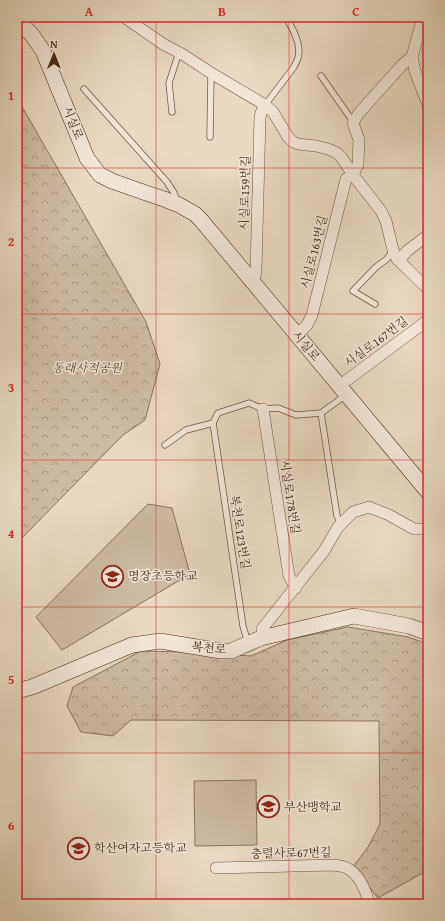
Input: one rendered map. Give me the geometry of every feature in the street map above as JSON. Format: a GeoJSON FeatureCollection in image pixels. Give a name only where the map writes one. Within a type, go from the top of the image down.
{"type":"FeatureCollection","features":[{"type":"Feature","properties":{"kind":"main road","name":"시실로"},"geometry":{"type":"LineString","coordinates":[[17,19],[32,35],[43,51],[87,158],[100,174],[112,181],[164,198],[195,214],[254,282],[428,492]]}},
{"type":"Feature","properties":{"kind":"main road","name":"복천로"},"geometry":{"type":"LineString","coordinates":[[17,690],[32,687],[132,645],[160,641],[222,651],[231,651],[265,636],[354,616],[409,626],[428,633]]}},
{"type":"Feature","properties":{"kind":"street"},"geometry":{"type":"LineString","coordinates":[[124,17],[163,44],[179,52],[265,105],[273,112],[288,137],[293,142],[316,146],[337,153],[381,211],[386,221],[393,250],[397,259],[428,289]]}},
{"type":"Feature","properties":{"kind":"street"},"geometry":{"type":"LineString","coordinates":[[424,20],[412,57],[415,71],[427,101]]}},
{"type":"Feature","properties":{"kind":"street"},"geometry":{"type":"LineString","coordinates":[[353,175],[358,164],[359,140],[353,123],[359,114],[403,64],[412,57]]}},
{"type":"Feature","properties":{"kind":"street","name":"시실로159번길"},"geometry":{"type":"LineString","coordinates":[[254,282],[256,270],[260,118],[265,105]]}},
{"type":"Feature","properties":{"kind":"street","name":"시실로163번길"},"geometry":{"type":"LineString","coordinates":[[297,335],[308,325],[312,315],[346,178],[353,175]]}},
{"type":"Feature","properties":{"kind":"street"},"geometry":{"type":"LineString","coordinates":[[400,262],[407,250],[428,235]]}},
{"type":"Feature","properties":{"kind":"street","name":"시실로167번길"},"geometry":{"type":"LineString","coordinates":[[343,390],[428,320]]}},
{"type":"Feature","properties":{"kind":"street","name":"시실로178번길"},"geometry":{"type":"LineString","coordinates":[[263,409],[289,576],[296,588]]}},
{"type":"Feature","properties":{"kind":"street"},"geometry":{"type":"LineString","coordinates":[[265,636],[262,629],[296,588],[324,551],[338,527],[352,512],[369,507],[389,515],[414,529],[428,529]]}},
{"type":"Feature","properties":{"kind":"street","name":"충렬사로67번길"},"geometry":{"type":"LineString","coordinates":[[216,868],[334,865],[347,868],[358,877],[369,904]]}},
{"type":"Feature","properties":{"kind":"lane"},"geometry":{"type":"LineString","coordinates":[[265,105],[294,67],[298,58],[298,43],[286,17]]}},
{"type":"Feature","properties":{"kind":"lane"},"geometry":{"type":"LineString","coordinates":[[172,112],[169,83],[179,52]]}},
{"type":"Feature","properties":{"kind":"lane"},"geometry":{"type":"LineString","coordinates":[[210,137],[211,73]]}},
{"type":"Feature","properties":{"kind":"lane"},"geometry":{"type":"LineString","coordinates":[[321,76],[353,123]]}},
{"type":"Feature","properties":{"kind":"lane"},"geometry":{"type":"LineString","coordinates":[[84,90],[167,182],[179,205]]}},
{"type":"Feature","properties":{"kind":"lane"},"geometry":{"type":"LineString","coordinates":[[375,304],[353,291],[376,267],[387,259],[393,250]]}},
{"type":"Feature","properties":{"kind":"lane"},"geometry":{"type":"LineString","coordinates":[[165,445],[186,430],[213,422],[218,414],[249,403],[263,409],[278,408],[296,415],[321,413],[343,390]]}},
{"type":"Feature","properties":{"kind":"lane"},"geometry":{"type":"LineString","coordinates":[[321,413],[337,516],[341,524]]}},
{"type":"Feature","properties":{"kind":"lane","name":"복천로123번길"},"geometry":{"type":"LineString","coordinates":[[213,422],[243,626],[248,643]]}},
{"type":"Feature","properties":{"kind":"green space","name":"동래사적공원"},"geometry":{"type":"Polygon","coordinates":[[[17,98],[146,322],[160,364],[145,420],[123,435],[17,543],[17,98]]]}},
{"type":"Feature","properties":{"kind":"green space"},"geometry":{"type":"Polygon","coordinates":[[[148,504],[172,508],[190,574],[62,650],[36,617],[148,504]]]}},
{"type":"Feature","properties":{"kind":"green space"},"geometry":{"type":"Polygon","coordinates":[[[348,627],[408,637],[428,644],[428,870],[378,898],[353,867],[368,847],[380,824],[379,721],[131,720],[113,736],[81,732],[67,706],[73,687],[141,651],[251,656],[287,640],[348,627]]]}},
{"type":"Feature","properties":{"kind":"green space"},"geometry":{"type":"Polygon","coordinates":[[[256,780],[257,845],[195,846],[194,781],[256,780]]]}},
{"type":"Feature","properties":{"kind":"place","name":"명장초등학교"},"geometry":{"type":"Point","coordinates":[112,576]}},
{"type":"Feature","properties":{"kind":"place","name":"부산맹학교"},"geometry":{"type":"Point","coordinates":[269,807]}},
{"type":"Feature","properties":{"kind":"place","name":"학산여자고등학교"},"geometry":{"type":"Point","coordinates":[78,848]}}]}
